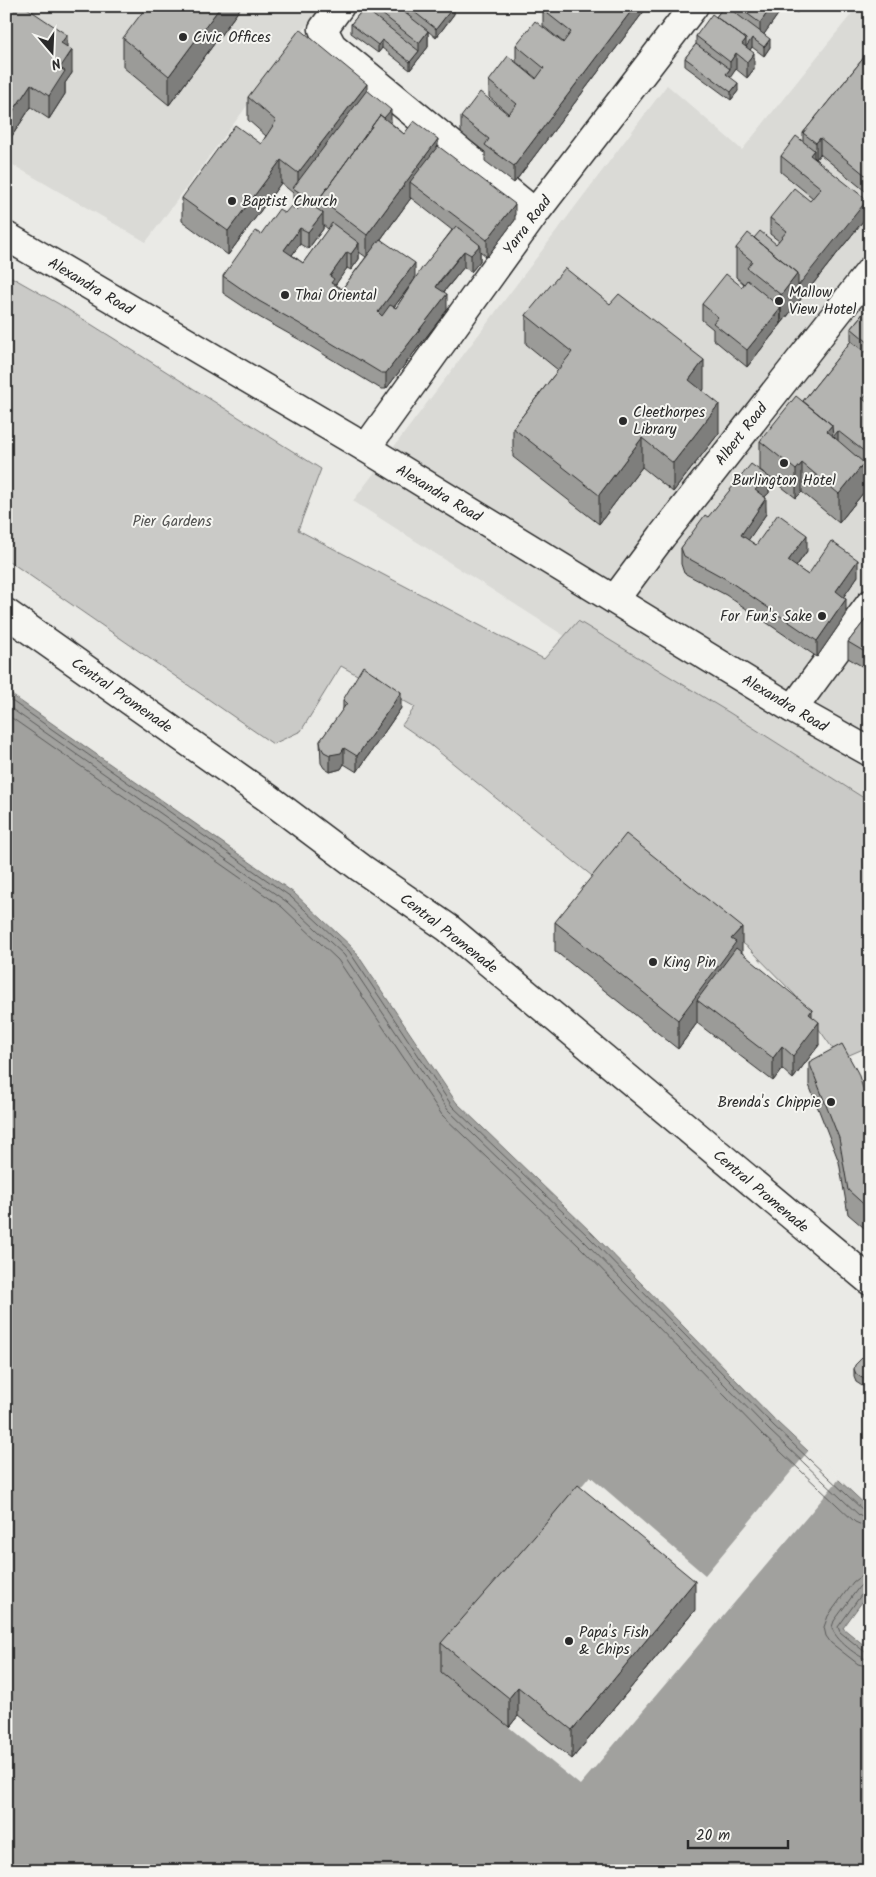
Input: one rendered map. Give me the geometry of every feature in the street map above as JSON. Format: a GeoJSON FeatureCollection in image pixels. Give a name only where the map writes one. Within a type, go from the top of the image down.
{"type":"FeatureCollection","features":[{"type":"Feature","properties":{"kind":"street"},"geometry":{"type":"LineString","coordinates":[[340,6],[323,28],[332,46],[536,213]]}},
{"type":"Feature","properties":{"kind":"street","name":"Yarra Road"},"geometry":{"type":"LineString","coordinates":[[366,448],[536,213],[694,6]]}},
{"type":"Feature","properties":{"kind":"street","name":"Alexandra Road"},"geometry":{"type":"LineString","coordinates":[[6,236],[366,448],[793,709],[870,752]]}},
{"type":"Feature","properties":{"kind":"street","name":"Albert Road"},"geometry":{"type":"LineString","coordinates":[[615,600],[662,536],[870,270]]}},
{"type":"Feature","properties":{"kind":"street"},"geometry":{"type":"LineString","coordinates":[[793,709],[870,604]]}},
{"type":"Feature","properties":{"kind":"street","name":"Central Promenade"},"geometry":{"type":"LineString","coordinates":[[6,614],[268,798],[361,868],[448,928],[870,1281]]}},
{"type":"Feature","properties":{"kind":"shaded area"},"geometry":{"type":"Polygon","coordinates":[[[6,6],[321,6],[146,242],[6,161],[6,6]]]}},
{"type":"Feature","properties":{"kind":"shaded area"},"geometry":{"type":"Polygon","coordinates":[[[858,6],[870,6],[870,831],[353,501],[667,85],[742,150],[858,6]]]}},
{"type":"Feature","properties":{"kind":"green space","name":"Pier Gardens"},"geometry":{"type":"Polygon","coordinates":[[[6,274],[59,304],[321,469],[298,530],[544,659],[578,621],[730,713],[870,802],[870,1046],[840,1059],[795,995],[749,948],[618,848],[597,880],[428,743],[402,725],[415,707],[341,666],[301,731],[273,744],[6,559],[6,274]]]}},
{"type":"Feature","properties":{"kind":"water"},"geometry":{"type":"Polygon","coordinates":[[[6,691],[294,893],[353,948],[456,1102],[592,1233],[777,1422],[870,1509],[870,1591],[843,1628],[870,1650],[870,1871],[6,1871],[6,691]]]}},
{"type":"Feature","properties":{"kind":"pier","name":"Papa's Fish & Chips"},"geometry":{"type":"Polygon","coordinates":[[[810,1449],[840,1478],[580,1785],[441,1672],[542,1557],[530,1548],[590,1476],[705,1575],[810,1449]]]}},
{"type":"Feature","properties":{"kind":"building"},"geometry":{"type":"Polygon","coordinates":[[[6,6],[24,6],[67,35],[61,43],[72,50],[60,68],[65,71],[49,96],[31,84],[6,122],[6,6]]]}},
{"type":"Feature","properties":{"kind":"building"},"geometry":{"type":"Polygon","coordinates":[[[147,6],[221,6],[169,76],[123,38],[147,6]]]}},
{"type":"Feature","properties":{"kind":"building"},"geometry":{"type":"Polygon","coordinates":[[[372,6],[402,6],[400,9],[428,31],[419,43],[372,6]]]}},
{"type":"Feature","properties":{"kind":"building"},"geometry":{"type":"Polygon","coordinates":[[[404,6],[454,6],[436,29],[408,7],[404,12],[404,6]]]}},
{"type":"Feature","properties":{"kind":"building"},"geometry":{"type":"Polygon","coordinates":[[[545,6],[588,6],[590,8],[591,6],[635,6],[514,166],[485,145],[489,139],[461,117],[480,92],[508,114],[517,104],[489,81],[508,56],[536,79],[544,68],[516,45],[535,21],[563,43],[571,32],[543,10],[545,6]]]}},
{"type":"Feature","properties":{"kind":"building"},"geometry":{"type":"Polygon","coordinates":[[[724,6],[770,39],[764,47],[752,38],[746,47],[746,39],[716,17],[724,6]]]}},
{"type":"Feature","properties":{"kind":"building"},"geometry":{"type":"Polygon","coordinates":[[[737,6],[772,6],[760,23],[737,6]]]}},
{"type":"Feature","properties":{"kind":"building"},"geometry":{"type":"Polygon","coordinates":[[[364,8],[419,51],[410,62],[382,40],[378,45],[351,24],[364,8]]]}},
{"type":"Feature","properties":{"kind":"building"},"geometry":{"type":"Polygon","coordinates":[[[712,14],[746,39],[742,44],[754,53],[747,62],[736,53],[730,62],[696,36],[712,14]]]}},
{"type":"Feature","properties":{"kind":"building"},"geometry":{"type":"Polygon","coordinates":[[[300,29],[367,84],[298,173],[281,160],[228,231],[182,198],[235,125],[261,144],[276,121],[248,97],[300,29]]]}},
{"type":"Feature","properties":{"kind":"building"},"geometry":{"type":"Polygon","coordinates":[[[696,44],[730,69],[726,74],[738,83],[731,92],[685,58],[696,44]]]}},
{"type":"Feature","properties":{"kind":"building"},"geometry":{"type":"Polygon","coordinates":[[[870,50],[870,179],[820,138],[816,143],[803,133],[870,50]]]}},
{"type":"Feature","properties":{"kind":"building"},"geometry":{"type":"Polygon","coordinates":[[[367,90],[391,110],[384,118],[380,115],[319,199],[319,206],[293,188],[367,90]]]}},
{"type":"Feature","properties":{"kind":"building"},"geometry":{"type":"Polygon","coordinates":[[[380,115],[404,134],[414,121],[438,139],[367,235],[319,199],[380,115]]]}},
{"type":"Feature","properties":{"kind":"building"},"geometry":{"type":"Polygon","coordinates":[[[796,136],[814,150],[810,155],[867,200],[798,286],[798,273],[754,238],[760,231],[776,244],[787,231],[770,218],[794,188],[810,201],[821,188],[781,156],[796,136]]]}},
{"type":"Feature","properties":{"kind":"building"},"geometry":{"type":"Polygon","coordinates":[[[438,146],[515,204],[487,240],[410,182],[438,146]]]}},
{"type":"Feature","properties":{"kind":"building"},"geometry":{"type":"Polygon","coordinates":[[[305,201],[323,213],[308,232],[300,228],[284,250],[303,263],[332,223],[359,243],[351,254],[347,252],[330,276],[334,279],[331,283],[342,289],[380,239],[415,263],[378,312],[382,316],[390,305],[396,308],[422,268],[456,226],[480,245],[471,255],[464,251],[441,279],[436,287],[447,294],[386,373],[381,373],[259,301],[223,276],[255,231],[261,234],[279,209],[285,213],[291,206],[296,211],[305,201]]]}},
{"type":"Feature","properties":{"kind":"building"},"geometry":{"type":"Polygon","coordinates":[[[748,233],[798,273],[781,295],[747,268],[752,261],[736,248],[748,233]]]}},
{"type":"Feature","properties":{"kind":"building","name":"Cleethorpes Library"},"geometry":{"type":"Polygon","coordinates":[[[565,268],[610,304],[619,294],[704,360],[689,380],[719,404],[673,463],[642,438],[599,495],[513,428],[572,352],[526,315],[565,268]]]}},
{"type":"Feature","properties":{"kind":"building"},"geometry":{"type":"Polygon","coordinates":[[[726,274],[742,287],[747,280],[781,308],[747,350],[713,323],[718,317],[702,304],[726,274]]]}},
{"type":"Feature","properties":{"kind":"building"},"geometry":{"type":"Polygon","coordinates":[[[870,305],[870,344],[851,328],[870,305]]]}},
{"type":"Feature","properties":{"kind":"building"},"geometry":{"type":"Polygon","coordinates":[[[851,341],[870,356],[870,391],[863,399],[870,405],[870,456],[838,431],[833,437],[832,425],[803,401],[851,341]]]}},
{"type":"Feature","properties":{"kind":"building"},"geometry":{"type":"Polygon","coordinates":[[[796,396],[832,425],[827,431],[864,463],[839,494],[802,463],[796,470],[760,441],[796,396]]]}},
{"type":"Feature","properties":{"kind":"building"},"geometry":{"type":"Polygon","coordinates":[[[751,464],[769,477],[755,490],[766,498],[741,535],[756,545],[778,514],[807,535],[788,561],[808,575],[831,541],[858,560],[836,591],[846,599],[817,641],[726,579],[684,556],[681,548],[705,515],[708,517],[751,464]]]}},
{"type":"Feature","properties":{"kind":"building"},"geometry":{"type":"Polygon","coordinates":[[[870,614],[870,655],[848,642],[870,614]]]}},
{"type":"Feature","properties":{"kind":"building"},"geometry":{"type":"Polygon","coordinates":[[[363,666],[401,692],[357,756],[344,748],[341,753],[330,755],[324,752],[320,741],[347,703],[343,700],[363,666]]]}},
{"type":"Feature","properties":{"kind":"building","name":"King Pin"},"geometry":{"type":"Polygon","coordinates":[[[626,834],[742,927],[731,939],[736,942],[678,1020],[555,922],[626,834]]]}},
{"type":"Feature","properties":{"kind":"building","name":"King Pin"},"geometry":{"type":"Polygon","coordinates":[[[736,948],[812,1010],[809,1014],[819,1022],[793,1056],[782,1046],[773,1058],[697,1000],[736,948]]]}},
{"type":"Feature","properties":{"kind":"building"},"geometry":{"type":"Polygon","coordinates":[[[842,1044],[858,1073],[870,1110],[870,1210],[848,1190],[839,1138],[809,1062],[842,1044]]]}},
{"type":"Feature","properties":{"kind":"building"},"geometry":{"type":"Polygon","coordinates":[[[870,1350],[870,1383],[856,1374],[854,1369],[855,1365],[870,1350]]]}},
{"type":"Feature","properties":{"kind":"building","name":"Papa's Fish & Chips"},"geometry":{"type":"Polygon","coordinates":[[[578,1485],[695,1581],[572,1730],[518,1687],[509,1698],[441,1643],[578,1485]]]}},
{"type":"Feature","properties":{"kind":"place","name":"Civic Offices"},"geometry":{"type":"Point","coordinates":[183,37]}},
{"type":"Feature","properties":{"kind":"place","name":"Baptist Church"},"geometry":{"type":"Point","coordinates":[232,201]}},
{"type":"Feature","properties":{"kind":"place","name":"Thai Oriental"},"geometry":{"type":"Point","coordinates":[285,295]}},
{"type":"Feature","properties":{"kind":"place","name":"Mallow View Hotel"},"geometry":{"type":"Point","coordinates":[779,301]}},
{"type":"Feature","properties":{"kind":"place","name":"Cleethorpes Library"},"geometry":{"type":"Point","coordinates":[623,421]}},
{"type":"Feature","properties":{"kind":"place","name":"Burlington Hotel"},"geometry":{"type":"Point","coordinates":[784,463]}},
{"type":"Feature","properties":{"kind":"place","name":"For Fun's Sake"},"geometry":{"type":"Point","coordinates":[822,616]}},
{"type":"Feature","properties":{"kind":"place","name":"King Pin"},"geometry":{"type":"Point","coordinates":[653,962]}},
{"type":"Feature","properties":{"kind":"place","name":"Brenda's Chippie"},"geometry":{"type":"Point","coordinates":[831,1102]}},
{"type":"Feature","properties":{"kind":"place","name":"Papa's Fish & Chips"},"geometry":{"type":"Point","coordinates":[569,1641]}}]}
